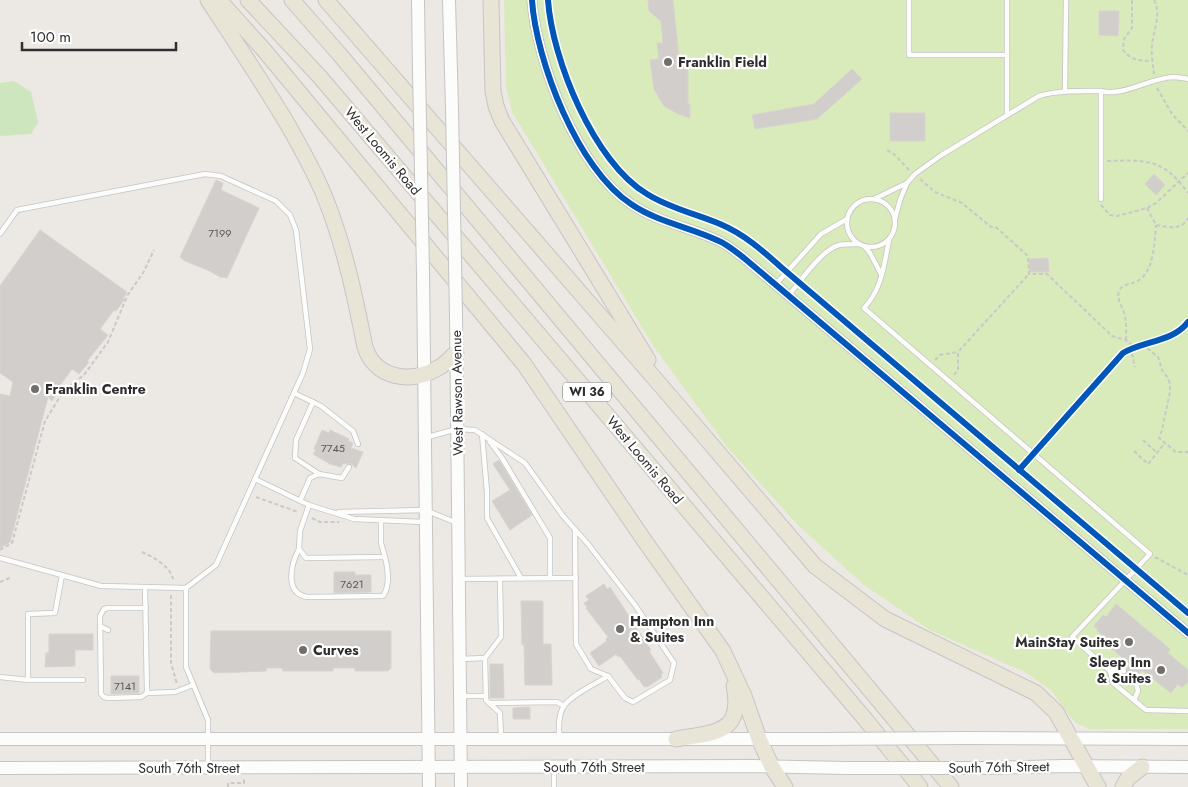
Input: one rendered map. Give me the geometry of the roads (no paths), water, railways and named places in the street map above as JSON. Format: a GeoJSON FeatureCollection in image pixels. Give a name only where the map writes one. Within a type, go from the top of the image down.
{"type":"FeatureCollection","features":[{"type":"Feature","properties":{"kind":"main road"},"geometry":{"type":"LineString","coordinates":[[208,0],[273,100],[320,184],[343,248],[353,283],[364,347],[368,357],[378,369],[386,373],[412,378],[440,368],[456,353]]}},
{"type":"Feature","properties":{"kind":"main road"},"geometry":{"type":"LineString","coordinates":[[219,0],[264,50],[524,364],[722,651],[744,696],[758,739],[772,767],[786,787]]}},
{"type":"Feature","properties":{"kind":"main road","name":"West Loomis Road"},"geometry":{"type":"LineString","coordinates":[[248,0],[320,77],[859,712],[920,787]]}},
{"type":"Feature","properties":{"kind":"main road","name":"West Loomis Road"},"geometry":{"type":"LineString","coordinates":[[292,0],[341,56],[951,787]]}},
{"type":"Feature","properties":{"kind":"main road"},"geometry":{"type":"LineString","coordinates":[[326,0],[815,566],[885,619],[1036,693],[1056,712],[1098,787]]}},
{"type":"Feature","properties":{"kind":"main road"},"geometry":{"type":"LineString","coordinates":[[418,0],[429,787]]}},
{"type":"Feature","properties":{"kind":"main road","name":"West Rawson Avenue"},"geometry":{"type":"LineString","coordinates":[[449,0],[456,315],[461,787]]}},
{"type":"Feature","properties":{"kind":"main road"},"geometry":{"type":"LineString","coordinates":[[491,0],[493,91],[499,113],[669,395]]}},
{"type":"Feature","properties":{"kind":"main road"},"geometry":{"type":"LineString","coordinates":[[676,739],[718,730],[729,724],[733,717],[736,702],[732,676],[722,651]]}},
{"type":"Feature","properties":{"kind":"main road","name":"South 76th Street"},"geometry":{"type":"LineString","coordinates":[[0,739],[1188,739]]}},
{"type":"Feature","properties":{"kind":"main road"},"geometry":{"type":"LineString","coordinates":[[1123,787],[1128,778],[1142,767]]}},
{"type":"Feature","properties":{"kind":"main road","name":"South 76th Street"},"geometry":{"type":"LineString","coordinates":[[0,768],[1188,767]]}},
{"type":"Feature","properties":{"kind":"street"},"geometry":{"type":"LineString","coordinates":[[532,0],[540,46],[552,86],[579,142],[602,178],[630,204],[663,220],[721,242],[744,258],[1188,633]]}},
{"type":"Feature","properties":{"kind":"lane"},"geometry":{"type":"LineString","coordinates":[[909,0],[908,55],[1007,55]]}},
{"type":"Feature","properties":{"kind":"lane"},"geometry":{"type":"LineString","coordinates":[[1007,0],[1007,115]]}},
{"type":"Feature","properties":{"kind":"lane"},"geometry":{"type":"LineString","coordinates":[[1065,91],[1066,0]]}},
{"type":"Feature","properties":{"kind":"lane"},"geometry":{"type":"LineString","coordinates":[[776,284],[821,234],[847,219],[854,206],[860,202],[874,199],[907,183],[925,166],[1039,96],[1065,91],[1101,91],[1109,94],[1156,80],[1173,77],[1188,79]]}},
{"type":"Feature","properties":{"kind":"lane"},"geometry":{"type":"LineString","coordinates":[[1101,91],[1101,200]]}},
{"type":"Feature","properties":{"kind":"lane"},"geometry":{"type":"LineString","coordinates":[[0,234],[17,210],[204,174],[221,176],[276,201],[290,215],[296,230],[310,349],[307,363],[256,480],[216,565],[186,588],[101,586],[0,558]]}},
{"type":"Feature","properties":{"kind":"lane"},"geometry":{"type":"LineString","coordinates":[[907,183],[900,200],[895,226],[888,240],[885,265],[876,294],[864,308],[1150,554],[1126,582],[1098,607],[1072,637],[1110,671],[1113,682],[1146,710],[1188,711]]}},
{"type":"Feature","properties":{"kind":"lane"},"geometry":{"type":"LineString","coordinates":[[874,199],[888,206],[895,219]]}},
{"type":"Feature","properties":{"kind":"lane"},"geometry":{"type":"LineString","coordinates":[[847,219],[849,234],[870,253],[881,274]]}},
{"type":"Feature","properties":{"kind":"lane"},"geometry":{"type":"LineString","coordinates":[[864,247],[873,248],[888,240]]}},
{"type":"Feature","properties":{"kind":"lane"},"geometry":{"type":"LineString","coordinates":[[789,295],[830,249],[838,246],[859,244]]}},
{"type":"Feature","properties":{"kind":"lane"},"geometry":{"type":"LineString","coordinates":[[294,392],[321,406],[353,430],[358,444]]}},
{"type":"Feature","properties":{"kind":"lane"},"geometry":{"type":"LineString","coordinates":[[313,402],[296,440],[295,458],[319,474],[342,478],[349,467]]}},
{"type":"Feature","properties":{"kind":"lane"},"geometry":{"type":"LineString","coordinates":[[424,438],[457,429],[475,430],[525,463],[563,516],[575,529],[588,544],[635,604],[674,663],[670,680],[633,702],[625,698],[608,676],[591,669],[576,644],[575,529]]}},
{"type":"Feature","properties":{"kind":"lane"},"geometry":{"type":"LineString","coordinates":[[484,436],[502,458],[550,538],[550,578]]}},
{"type":"Feature","properties":{"kind":"lane"},"geometry":{"type":"LineString","coordinates":[[484,436],[487,518],[521,578]]}},
{"type":"Feature","properties":{"kind":"lane"},"geometry":{"type":"LineString","coordinates":[[300,501],[310,478],[319,474]]}},
{"type":"Feature","properties":{"kind":"lane"},"geometry":{"type":"LineString","coordinates":[[256,480],[309,505],[354,518],[381,521],[407,520],[425,516]]}},
{"type":"Feature","properties":{"kind":"lane"},"geometry":{"type":"LineString","coordinates":[[309,505],[300,530],[299,549],[292,562],[292,584],[295,593],[299,596],[383,596],[387,580],[385,557],[381,543],[381,521]]}},
{"type":"Feature","properties":{"kind":"lane"},"geometry":{"type":"LineString","coordinates":[[336,512],[425,516],[458,524]]}},
{"type":"Feature","properties":{"kind":"lane"},"geometry":{"type":"LineString","coordinates":[[299,549],[306,558],[385,557]]}},
{"type":"Feature","properties":{"kind":"lane"},"geometry":{"type":"LineString","coordinates":[[28,680],[28,614],[55,613],[62,575]]}},
{"type":"Feature","properties":{"kind":"lane"},"geometry":{"type":"LineString","coordinates":[[459,579],[576,578]]}},
{"type":"Feature","properties":{"kind":"lane"},"geometry":{"type":"LineString","coordinates":[[500,579],[501,637],[484,658],[486,700],[500,713],[501,739]]}},
{"type":"Feature","properties":{"kind":"lane"},"geometry":{"type":"LineString","coordinates":[[146,587],[147,693]]}},
{"type":"Feature","properties":{"kind":"lane"},"geometry":{"type":"LineString","coordinates":[[186,588],[186,667],[208,720],[208,768]]}},
{"type":"Feature","properties":{"kind":"lane"},"geometry":{"type":"LineString","coordinates":[[146,608],[108,608],[104,609],[100,616],[101,694],[108,698],[141,698],[147,693],[176,692],[193,685]]}},
{"type":"Feature","properties":{"kind":"lane"},"geometry":{"type":"LineString","coordinates":[[100,626],[108,630]]}},
{"type":"Feature","properties":{"kind":"lane"},"geometry":{"type":"LineString","coordinates":[[460,659],[484,658]]}},
{"type":"Feature","properties":{"kind":"lane"},"geometry":{"type":"LineString","coordinates":[[1110,671],[1124,671]]}},
{"type":"Feature","properties":{"kind":"lane"},"geometry":{"type":"LineString","coordinates":[[559,739],[560,719],[564,706],[570,700],[608,676]]}},
{"type":"Feature","properties":{"kind":"lane"},"geometry":{"type":"LineString","coordinates":[[0,677],[28,680],[83,680]]}},
{"type":"Feature","properties":{"kind":"lane"},"geometry":{"type":"LineString","coordinates":[[1134,700],[1138,691],[1135,679]]}},
{"type":"Feature","properties":{"kind":"lane"},"geometry":{"type":"LineString","coordinates":[[460,696],[486,696]]}},
{"type":"Feature","properties":{"kind":"lane"},"geometry":{"type":"LineString","coordinates":[[489,703],[557,702],[564,706]]}},
{"type":"Feature","properties":{"kind":"lane"},"geometry":{"type":"LineString","coordinates":[[554,767],[554,787]]}},
{"type":"Feature","properties":{"kind":"place","name":"Franklin Field"},"geometry":{"type":"Point","coordinates":[668,62]}},
{"type":"Feature","properties":{"kind":"place","name":"Franklin Centre"},"geometry":{"type":"Point","coordinates":[35,389]}},
{"type":"Feature","properties":{"kind":"place","name":"Hampton Inn & Suites"},"geometry":{"type":"Point","coordinates":[620,629]}},
{"type":"Feature","properties":{"kind":"place","name":"MainStay Suites"},"geometry":{"type":"Point","coordinates":[1129,642]}},
{"type":"Feature","properties":{"kind":"place","name":"Curves"},"geometry":{"type":"Point","coordinates":[303,650]}},
{"type":"Feature","properties":{"kind":"place","name":"Sleep Inn & Suites"},"geometry":{"type":"Point","coordinates":[1161,670]}}]}
